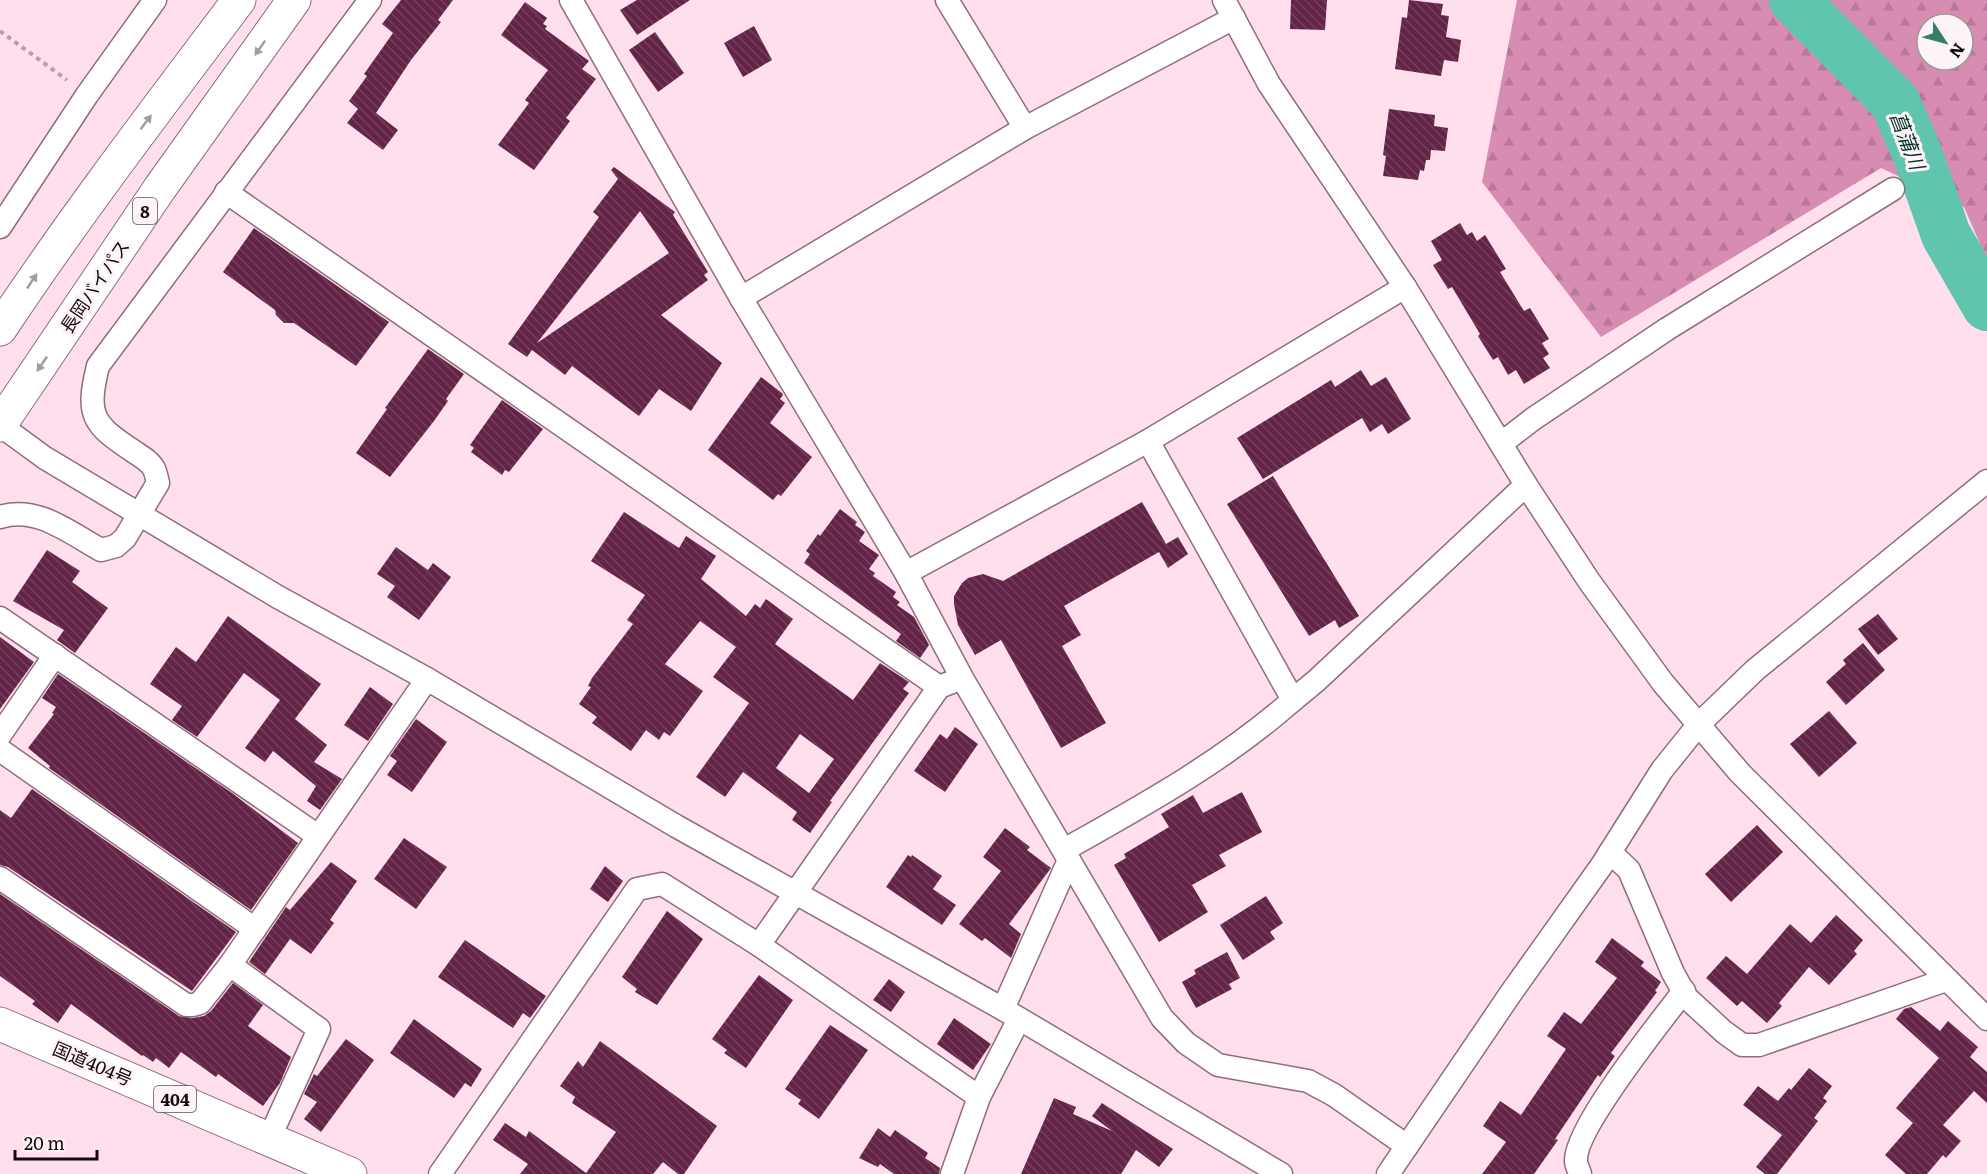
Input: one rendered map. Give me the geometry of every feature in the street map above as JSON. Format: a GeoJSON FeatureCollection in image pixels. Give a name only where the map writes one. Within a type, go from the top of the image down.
{"type":"FeatureCollection","features":[{"type":"Feature","properties":{"kind":"highway"},"geometry":{"type":"LineString","coordinates":[[0,329],[133,139],[239,0]]}},
{"type":"Feature","properties":{"kind":"highway","name":"長岡バイパス"},"geometry":{"type":"LineString","coordinates":[[0,425],[160,188],[294,0]]}},
{"type":"Feature","properties":{"kind":"highway","name":"国道404号"},"geometry":{"type":"LineString","coordinates":[[0,1024],[350,1174]]}},
{"type":"Feature","properties":{"kind":"street"},"geometry":{"type":"LineString","coordinates":[[0,227],[87,94],[156,0]]}},
{"type":"Feature","properties":{"kind":"street"},"geometry":{"type":"LineString","coordinates":[[0,516],[18,513],[37,516],[101,550],[116,546],[125,538],[158,483],[154,469],[146,459],[106,433],[96,420],[92,389],[98,366],[370,0]]}},
{"type":"Feature","properties":{"kind":"street"},"geometry":{"type":"LineString","coordinates":[[571,0],[741,298],[906,573],[962,678],[1162,1018],[1186,1043],[1218,1065],[1308,1082],[1334,1095],[1407,1146]]}},
{"type":"Feature","properties":{"kind":"street"},"geometry":{"type":"LineString","coordinates":[[947,0],[1025,128]]}},
{"type":"Feature","properties":{"kind":"street"},"geometry":{"type":"LineString","coordinates":[[741,298],[1229,9],[1269,84],[1405,287],[1526,485],[1589,580],[1650,664],[1740,773],[1987,1020]]}},
{"type":"Feature","properties":{"kind":"street"},"geometry":{"type":"LineString","coordinates":[[1502,443],[1533,419],[1667,329],[1893,189]]}},
{"type":"Feature","properties":{"kind":"street"},"geometry":{"type":"LineString","coordinates":[[226,192],[939,687]]}},
{"type":"Feature","properties":{"kind":"street"},"geometry":{"type":"LineString","coordinates":[[906,573],[1148,441],[1405,287]]}},
{"type":"Feature","properties":{"kind":"street"},"geometry":{"type":"LineString","coordinates":[[0,425],[45,458],[278,597],[427,679],[676,826],[1011,1014],[1281,1174]]}},
{"type":"Feature","properties":{"kind":"street"},"geometry":{"type":"LineString","coordinates":[[1148,441],[1293,700]]}},
{"type":"Feature","properties":{"kind":"street"},"geometry":{"type":"LineString","coordinates":[[1388,1174],[1610,852],[1662,770],[1699,724],[1755,670],[1987,481]]}},
{"type":"Feature","properties":{"kind":"street"},"geometry":{"type":"LineString","coordinates":[[952,1174],[1066,855],[1214,762],[1262,728],[1325,673],[1526,485]]}},
{"type":"Feature","properties":{"kind":"street"},"geometry":{"type":"LineString","coordinates":[[0,618],[318,836]]}},
{"type":"Feature","properties":{"kind":"street"},"geometry":{"type":"LineString","coordinates":[[0,735],[55,655]]}},
{"type":"Feature","properties":{"kind":"street"},"geometry":{"type":"LineString","coordinates":[[759,945],[939,687],[962,678]]}},
{"type":"Feature","properties":{"kind":"street"},"geometry":{"type":"LineString","coordinates":[[0,878],[186,1005],[200,1003],[230,965],[427,679]]}},
{"type":"Feature","properties":{"kind":"street"},"geometry":{"type":"LineString","coordinates":[[0,750],[255,929]]}},
{"type":"Feature","properties":{"kind":"street"},"geometry":{"type":"LineString","coordinates":[[1610,852],[1629,870],[1673,973],[1687,998],[1742,1045],[1759,1045],[1946,980]]}},
{"type":"Feature","properties":{"kind":"street"},"geometry":{"type":"LineString","coordinates":[[441,1174],[637,889],[662,884],[759,945],[979,1096]]}},
{"type":"Feature","properties":{"kind":"street"},"geometry":{"type":"LineString","coordinates":[[230,965],[319,1029],[269,1139]]}},
{"type":"Feature","properties":{"kind":"street"},"geometry":{"type":"LineString","coordinates":[[1580,1174],[1576,1160],[1584,1132],[1650,1036],[1684,992]]}},
{"type":"Feature","properties":{"kind":"path"},"geometry":{"type":"LineString","coordinates":[[0,31],[87,94]]}},
{"type":"Feature","properties":{"kind":"green space"},"geometry":{"type":"Polygon","coordinates":[[[1517,0],[1987,0],[1987,260],[1964,207],[1881,168],[1601,337],[1482,182],[1517,0]]]}},
{"type":"Feature","properties":{"kind":"building"},"geometry":{"type":"Polygon","coordinates":[[[401,0],[453,0],[438,20],[441,22],[411,60],[376,113],[398,130],[383,150],[347,123],[358,109],[349,101],[367,76],[364,74],[393,33],[382,24],[401,0]]]}},
{"type":"Feature","properties":{"kind":"building"},"geometry":{"type":"Polygon","coordinates":[[[637,0],[690,0],[637,35],[620,10],[637,0]]]}},
{"type":"Feature","properties":{"kind":"building"},"geometry":{"type":"Polygon","coordinates":[[[1291,0],[1327,0],[1325,30],[1290,29],[1291,0]]]}},
{"type":"Feature","properties":{"kind":"building"},"geometry":{"type":"Polygon","coordinates":[[[1409,0],[1443,4],[1441,15],[1449,16],[1446,37],[1461,40],[1458,62],[1444,60],[1441,76],[1395,69],[1402,17],[1407,18],[1409,0]]]}},
{"type":"Feature","properties":{"kind":"building"},"geometry":{"type":"Polygon","coordinates":[[[525,2],[547,18],[543,24],[547,26],[545,29],[589,61],[582,69],[596,79],[566,118],[570,121],[534,170],[498,145],[529,103],[525,100],[548,70],[501,35],[525,2]]]}},
{"type":"Feature","properties":{"kind":"building"},"geometry":{"type":"Polygon","coordinates":[[[754,26],[772,60],[743,77],[724,43],[754,26]]]}},
{"type":"Feature","properties":{"kind":"building"},"geometry":{"type":"Polygon","coordinates":[[[655,32],[684,73],[658,92],[629,50],[655,32]]]}},
{"type":"Feature","properties":{"kind":"building"},"geometry":{"type":"Polygon","coordinates":[[[1389,109],[1435,115],[1434,126],[1448,128],[1445,151],[1431,150],[1430,160],[1426,160],[1424,171],[1420,170],[1418,180],[1383,176],[1386,156],[1383,155],[1389,109]]]}},
{"type":"Feature","properties":{"kind":"building"},"geometry":{"type":"Polygon","coordinates":[[[614,167],[675,212],[673,215],[708,272],[704,275],[708,280],[661,315],[722,363],[691,411],[659,389],[639,416],[572,366],[565,375],[532,350],[527,357],[508,344],[599,217],[593,212],[618,179],[611,170],[614,167]],[[640,211],[537,343],[669,253],[640,211]]]}},
{"type":"Feature","properties":{"kind":"building"},"geometry":{"type":"Polygon","coordinates":[[[1460,223],[1467,235],[1472,232],[1477,241],[1485,235],[1506,269],[1500,272],[1524,311],[1530,308],[1549,339],[1542,343],[1549,354],[1543,358],[1550,368],[1524,384],[1516,370],[1508,375],[1498,357],[1493,360],[1452,287],[1448,289],[1433,265],[1442,260],[1431,241],[1460,223]]]}},
{"type":"Feature","properties":{"kind":"building"},"geometry":{"type":"Polygon","coordinates":[[[254,228],[389,322],[356,366],[294,323],[284,323],[276,315],[275,310],[223,272],[254,228]]]}},
{"type":"Feature","properties":{"kind":"building"},"geometry":{"type":"Polygon","coordinates":[[[428,349],[464,374],[434,421],[390,477],[356,453],[428,349]]]}},
{"type":"Feature","properties":{"kind":"building"},"geometry":{"type":"Polygon","coordinates":[[[1361,370],[1371,386],[1386,377],[1411,419],[1388,434],[1382,424],[1370,432],[1362,418],[1263,479],[1237,438],[1331,380],[1335,387],[1361,370]]]}},
{"type":"Feature","properties":{"kind":"building"},"geometry":{"type":"Polygon","coordinates":[[[761,377],[782,393],[780,399],[785,403],[770,423],[812,457],[781,496],[778,494],[773,500],[708,450],[761,377]]]}},
{"type":"Feature","properties":{"kind":"building"},"geometry":{"type":"Polygon","coordinates":[[[502,400],[543,429],[509,472],[505,470],[502,475],[471,452],[474,448],[470,445],[502,400]]]}},
{"type":"Feature","properties":{"kind":"building"},"geometry":{"type":"Polygon","coordinates":[[[1273,476],[1359,616],[1339,628],[1335,620],[1309,636],[1227,504],[1273,476]]]}},
{"type":"Feature","properties":{"kind":"building"},"geometry":{"type":"Polygon","coordinates":[[[1142,502],[1166,544],[1178,537],[1188,554],[1168,568],[1159,552],[1064,606],[1081,635],[1062,646],[1106,723],[1061,748],[1001,640],[975,655],[958,625],[954,596],[968,578],[983,574],[1003,581],[1142,502]]]}},
{"type":"Feature","properties":{"kind":"building"},"geometry":{"type":"Polygon","coordinates":[[[840,509],[857,522],[855,525],[865,532],[859,541],[879,555],[869,569],[875,573],[873,576],[896,592],[893,597],[900,602],[897,605],[914,617],[929,645],[920,658],[896,641],[901,634],[804,563],[810,554],[806,551],[840,509]]]}},
{"type":"Feature","properties":{"kind":"building"},"geometry":{"type":"Polygon","coordinates":[[[624,512],[679,548],[686,536],[716,556],[701,579],[746,616],[755,604],[760,608],[766,599],[793,619],[775,644],[853,700],[880,663],[909,682],[903,689],[909,693],[830,801],[832,802],[810,833],[792,820],[797,812],[743,772],[725,797],[696,777],[749,703],[713,677],[736,647],[700,621],[665,664],[703,691],[670,736],[664,732],[659,740],[646,730],[631,751],[592,723],[597,717],[579,704],[591,687],[588,686],[592,678],[633,624],[627,620],[645,595],[591,561],[624,512]],[[800,734],[776,768],[809,793],[834,759],[800,734]]]}},
{"type":"Feature","properties":{"kind":"building"},"geometry":{"type":"Polygon","coordinates":[[[396,547],[428,570],[433,563],[451,577],[419,620],[387,597],[395,586],[377,574],[396,547]]]}},
{"type":"Feature","properties":{"kind":"building"},"geometry":{"type":"Polygon","coordinates":[[[47,550],[80,571],[72,582],[108,608],[75,653],[57,640],[64,630],[13,601],[47,550]]]}},
{"type":"Feature","properties":{"kind":"building"},"geometry":{"type":"Polygon","coordinates":[[[1878,614],[1898,639],[1878,655],[1858,629],[1878,614]]]}},
{"type":"Feature","properties":{"kind":"building"},"geometry":{"type":"Polygon","coordinates":[[[228,616],[321,684],[295,719],[327,745],[314,762],[342,779],[320,810],[307,801],[316,786],[273,751],[265,762],[245,748],[280,700],[244,673],[197,737],[172,720],[182,706],[150,684],[176,647],[196,662],[228,616]]]}},
{"type":"Feature","properties":{"kind":"building"},"geometry":{"type":"Polygon","coordinates":[[[0,637],[34,662],[0,709],[0,637]]]}},
{"type":"Feature","properties":{"kind":"building"},"geometry":{"type":"Polygon","coordinates":[[[1863,643],[1885,670],[1846,705],[1826,682],[1846,664],[1843,660],[1863,643]]]}},
{"type":"Feature","properties":{"kind":"building"},"geometry":{"type":"Polygon","coordinates":[[[58,674],[232,793],[298,843],[251,910],[49,768],[50,766],[28,748],[54,714],[52,713],[56,707],[42,698],[58,674]]]}},
{"type":"Feature","properties":{"kind":"building"},"geometry":{"type":"Polygon","coordinates":[[[370,687],[393,704],[368,741],[344,725],[370,687]]]}},
{"type":"Feature","properties":{"kind":"building"},"geometry":{"type":"Polygon","coordinates":[[[1829,711],[1857,743],[1819,777],[1790,744],[1829,711]]]}},
{"type":"Feature","properties":{"kind":"building"},"geometry":{"type":"Polygon","coordinates":[[[416,719],[447,742],[412,792],[387,775],[397,761],[390,756],[416,719]]]}},
{"type":"Feature","properties":{"kind":"building"},"geometry":{"type":"Polygon","coordinates":[[[955,727],[978,744],[945,792],[914,771],[940,734],[947,739],[955,727]]]}},
{"type":"Feature","properties":{"kind":"building"},"geometry":{"type":"Polygon","coordinates":[[[32,789],[236,932],[192,991],[8,867],[0,865],[0,810],[11,818],[32,789]]]}},
{"type":"Feature","properties":{"kind":"building"},"geometry":{"type":"Polygon","coordinates":[[[1242,792],[1262,832],[1219,855],[1226,866],[1192,885],[1208,912],[1159,942],[1114,865],[1126,858],[1124,854],[1169,827],[1161,814],[1193,795],[1203,813],[1242,792]]]}},
{"type":"Feature","properties":{"kind":"building"},"geometry":{"type":"Polygon","coordinates":[[[1757,825],[1783,852],[1731,902],[1705,874],[1757,825]]]}},
{"type":"Feature","properties":{"kind":"building"},"geometry":{"type":"Polygon","coordinates":[[[1005,828],[1030,847],[1027,850],[1051,868],[1009,924],[1021,934],[1011,958],[985,938],[982,941],[959,924],[1001,871],[983,857],[1005,828]]]}},
{"type":"Feature","properties":{"kind":"building"},"geometry":{"type":"Polygon","coordinates":[[[404,838],[447,867],[416,909],[374,879],[404,838]]]}},
{"type":"Feature","properties":{"kind":"building"},"geometry":{"type":"Polygon","coordinates":[[[908,855],[911,857],[912,855],[942,876],[933,889],[956,905],[942,925],[886,887],[908,855]]]}},
{"type":"Feature","properties":{"kind":"building"},"geometry":{"type":"Polygon","coordinates":[[[331,862],[357,881],[330,920],[334,923],[311,954],[290,939],[265,974],[249,962],[286,907],[290,910],[331,862]]]}},
{"type":"Feature","properties":{"kind":"building"},"geometry":{"type":"Polygon","coordinates":[[[605,866],[623,881],[608,902],[590,889],[605,866]]]}},
{"type":"Feature","properties":{"kind":"building"},"geometry":{"type":"Polygon","coordinates":[[[0,894],[179,1016],[193,1018],[204,1016],[211,1011],[233,983],[263,1005],[248,1026],[291,1057],[280,1083],[263,1106],[218,1074],[216,1077],[181,1052],[169,1068],[156,1058],[153,1062],[71,1004],[58,1023],[32,1004],[35,1001],[0,976],[0,894]]]}},
{"type":"Feature","properties":{"kind":"building"},"geometry":{"type":"Polygon","coordinates":[[[1266,896],[1283,923],[1270,932],[1275,939],[1243,960],[1220,925],[1266,896]]]}},
{"type":"Feature","properties":{"kind":"building"},"geometry":{"type":"Polygon","coordinates":[[[667,911],[703,939],[657,1005],[635,992],[637,989],[622,977],[667,911]]]}},
{"type":"Feature","properties":{"kind":"building"},"geometry":{"type":"Polygon","coordinates":[[[1836,915],[1863,940],[1854,951],[1857,954],[1829,985],[1809,967],[1779,1003],[1782,1006],[1767,1023],[1742,1001],[1737,1006],[1706,978],[1726,956],[1747,974],[1790,924],[1811,943],[1836,915]]]}},
{"type":"Feature","properties":{"kind":"building"},"geometry":{"type":"Polygon","coordinates":[[[1612,938],[1644,962],[1641,966],[1661,982],[1655,991],[1657,992],[1611,1053],[1615,1056],[1600,1077],[1598,1075],[1534,1174],[1482,1174],[1506,1142],[1483,1126],[1500,1101],[1521,1115],[1566,1049],[1547,1036],[1564,1012],[1581,1024],[1617,978],[1595,962],[1612,938]]]}},
{"type":"Feature","properties":{"kind":"building"},"geometry":{"type":"Polygon","coordinates":[[[465,940],[546,996],[530,1018],[523,1013],[513,1028],[438,977],[465,940]]]}},
{"type":"Feature","properties":{"kind":"building"},"geometry":{"type":"Polygon","coordinates":[[[1227,952],[1240,978],[1229,984],[1232,989],[1196,1008],[1182,982],[1196,974],[1194,970],[1227,952]]]}},
{"type":"Feature","properties":{"kind":"building"},"geometry":{"type":"Polygon","coordinates":[[[759,975],[793,1000],[746,1068],[724,1053],[727,1050],[712,1039],[759,975]]]}},
{"type":"Feature","properties":{"kind":"building"},"geometry":{"type":"Polygon","coordinates":[[[889,979],[905,992],[891,1012],[873,1000],[889,979]]]}},
{"type":"Feature","properties":{"kind":"building"},"geometry":{"type":"Polygon","coordinates":[[[1911,1007],[1940,1031],[1948,1021],[1978,1047],[1970,1057],[1987,1072],[1987,1103],[1974,1091],[1943,1125],[1961,1141],[1946,1158],[1943,1155],[1927,1174],[1906,1174],[1885,1155],[1913,1123],[1896,1108],[1939,1058],[1896,1019],[1904,1009],[1911,1007]]]}},
{"type":"Feature","properties":{"kind":"building"},"geometry":{"type":"Polygon","coordinates":[[[954,1018],[991,1044],[973,1070],[937,1044],[954,1018]]]}},
{"type":"Feature","properties":{"kind":"building"},"geometry":{"type":"Polygon","coordinates":[[[414,1019],[482,1069],[471,1087],[465,1083],[454,1098],[390,1053],[414,1019]]]}},
{"type":"Feature","properties":{"kind":"building"},"geometry":{"type":"Polygon","coordinates":[[[830,1025],[868,1050],[819,1119],[798,1104],[801,1100],[785,1089],[830,1025]]]}},
{"type":"Feature","properties":{"kind":"building"},"geometry":{"type":"Polygon","coordinates":[[[346,1039],[374,1060],[321,1132],[304,1119],[317,1102],[304,1094],[314,1074],[317,1076],[346,1039]]]}},
{"type":"Feature","properties":{"kind":"building"},"geometry":{"type":"Polygon","coordinates":[[[600,1041],[717,1126],[684,1174],[678,1174],[663,1162],[653,1174],[520,1174],[528,1164],[493,1140],[505,1123],[526,1137],[529,1131],[586,1173],[616,1132],[572,1103],[575,1097],[560,1086],[578,1061],[583,1067],[600,1041]]]}},
{"type":"Feature","properties":{"kind":"building"},"geometry":{"type":"Polygon","coordinates":[[[1809,1068],[1832,1086],[1823,1098],[1827,1101],[1814,1118],[1818,1121],[1777,1174],[1765,1174],[1756,1167],[1782,1135],[1743,1105],[1758,1086],[1778,1101],[1789,1088],[1791,1090],[1809,1068]]]}},
{"type":"Feature","properties":{"kind":"building"},"geometry":{"type":"Polygon","coordinates":[[[1054,1098],[1076,1107],[1073,1114],[1112,1131],[1092,1116],[1102,1103],[1173,1149],[1159,1167],[1136,1150],[1121,1174],[1021,1174],[1054,1098]]]}},
{"type":"Feature","properties":{"kind":"building"},"geometry":{"type":"Polygon","coordinates":[[[878,1128],[890,1137],[895,1130],[928,1153],[925,1158],[940,1168],[939,1174],[894,1174],[880,1164],[878,1167],[859,1158],[878,1128]]]}},
{"type":"Feature","properties":{"kind":"waterway","name":"菖蒲川"},"geometry":{"type":"LineString","coordinates":[[1794,0],[1895,102],[1917,153],[1946,235],[1987,306]]}}]}
